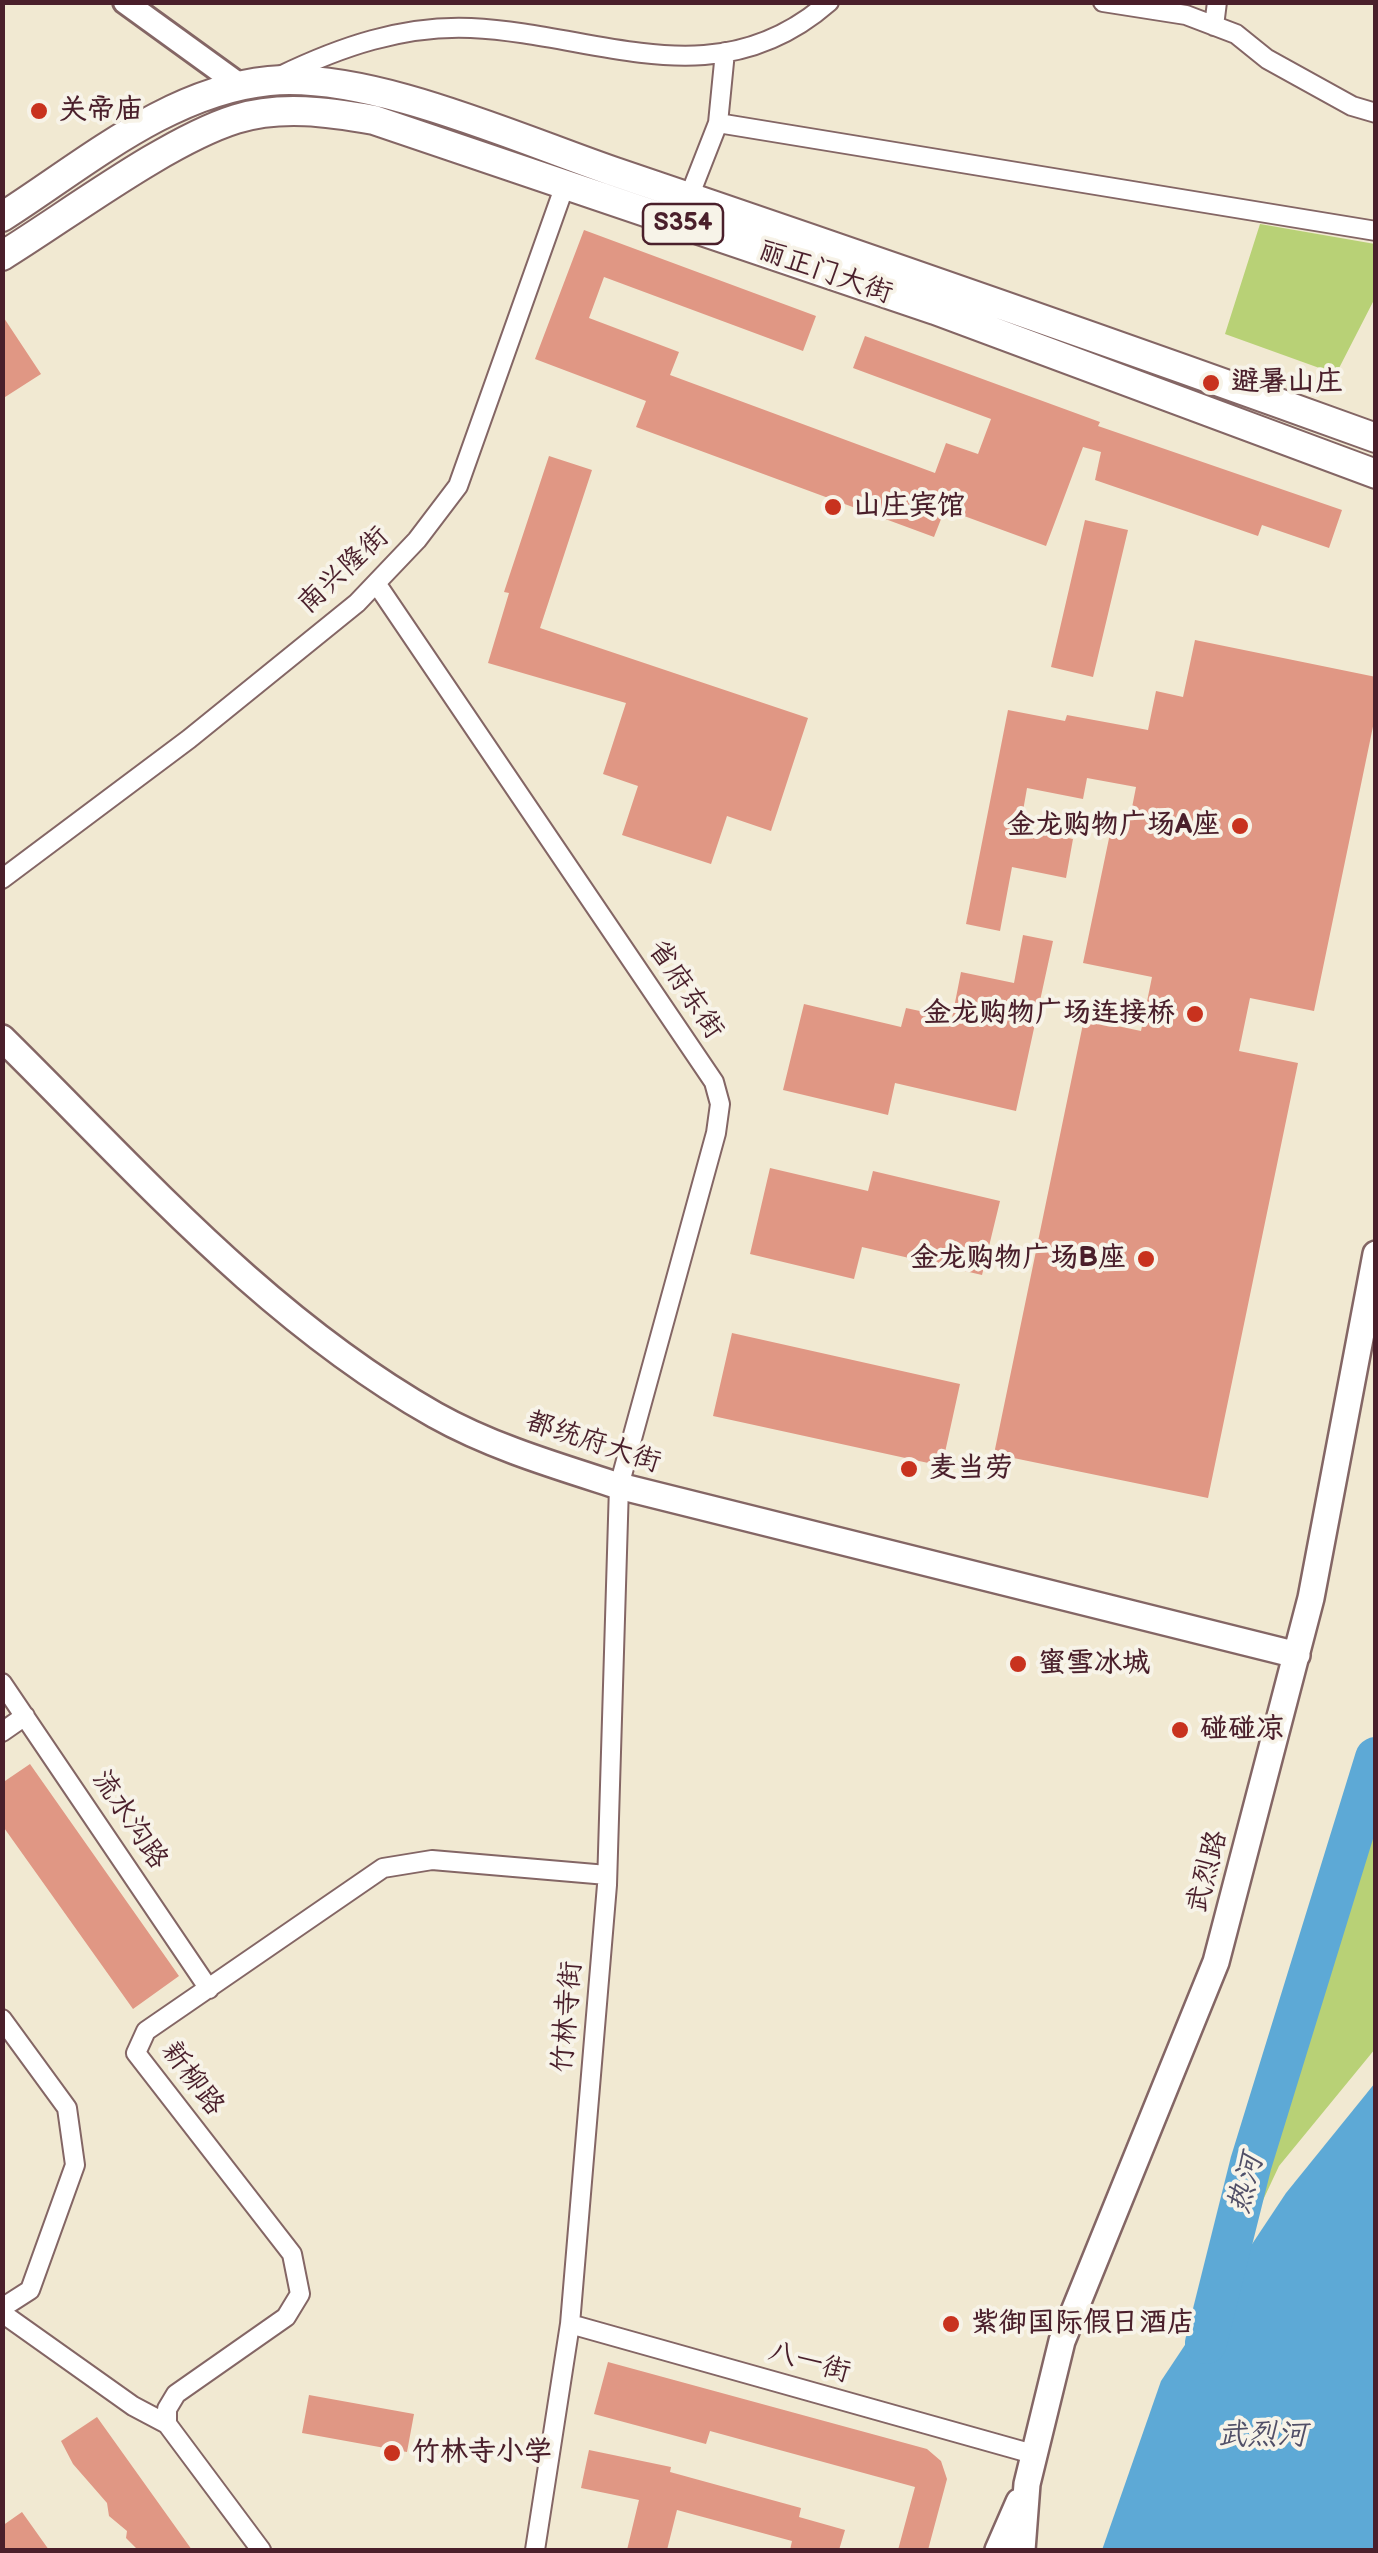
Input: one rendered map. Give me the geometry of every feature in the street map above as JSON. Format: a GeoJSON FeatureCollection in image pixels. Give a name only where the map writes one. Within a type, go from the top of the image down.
{"type":"FeatureCollection","features":[{"type":"Feature","properties":{"kind":"main road","name":"丽正门大街"},"geometry":{"type":"LineString","coordinates":[[2,217],[155,118],[212,92],[271,80],[328,83],[422,106],[965,290],[1376,438]]}},
{"type":"Feature","properties":{"kind":"main road","name":"丽正门大街"},"geometry":{"type":"LineString","coordinates":[[2,256],[170,152],[235,119],[279,111],[325,111],[374,120],[935,310],[1376,474]]}},
{"type":"Feature","properties":{"kind":"main road","name":"都统府大街"},"geometry":{"type":"LineString","coordinates":[[2,1038],[229,1266],[357,1368],[439,1418],[537,1460],[619,1486],[1296,1654]]}},
{"type":"Feature","properties":{"kind":"main road","name":"武烈路"},"geometry":{"type":"LineString","coordinates":[[1022,2550],[1027,2484],[1062,2341],[1216,1962],[1312,1598],[1376,1254]]}},
{"type":"Feature","properties":{"kind":"main road","name":"武烈路"},"geometry":{"type":"LineString","coordinates":[[998,2550],[1027,2484]]}},
{"type":"Feature","properties":{"kind":"street"},"geometry":{"type":"LineString","coordinates":[[125,2],[241,86]]}},
{"type":"Feature","properties":{"kind":"street"},"geometry":{"type":"LineString","coordinates":[[271,80],[338,48],[413,31],[470,28],[669,57],[701,58],[761,43],[815,15],[829,2]]}},
{"type":"Feature","properties":{"kind":"street"},"geometry":{"type":"LineString","coordinates":[[1103,2],[1186,15],[1236,34],[1268,59],[1352,106],[1376,113]]}},
{"type":"Feature","properties":{"kind":"street"},"geometry":{"type":"LineString","coordinates":[[1214,26],[1218,2]]}},
{"type":"Feature","properties":{"kind":"street"},"geometry":{"type":"LineString","coordinates":[[689,197],[718,123],[726,52]]}},
{"type":"Feature","properties":{"kind":"street"},"geometry":{"type":"LineString","coordinates":[[718,123],[1376,231]]}},
{"type":"Feature","properties":{"kind":"street","name":"南兴隆街"},"geometry":{"type":"LineString","coordinates":[[2,880],[190,739],[376,583],[417,540],[458,486],[564,184]]}},
{"type":"Feature","properties":{"kind":"street","name":"省府东街"},"geometry":{"type":"LineString","coordinates":[[376,583],[714,1082],[720,1104],[716,1132],[619,1486]]}},
{"type":"Feature","properties":{"kind":"street","name":"竹林寺街"},"geometry":{"type":"LineString","coordinates":[[535,2550],[570,2324],[607,1875],[619,1486]]}},
{"type":"Feature","properties":{"kind":"street","name":"流水沟路"},"geometry":{"type":"LineString","coordinates":[[2,1682],[209,1989]]}},
{"type":"Feature","properties":{"kind":"street"},"geometry":{"type":"LineString","coordinates":[[2,1732],[25,1716]]}},
{"type":"Feature","properties":{"kind":"street","name":"新柳路"},"geometry":{"type":"LineString","coordinates":[[167,2424],[167,2409],[176,2394],[286,2317],[300,2294],[292,2254],[136,2053],[146,2031],[384,1868],[432,1860],[607,1875]]}},
{"type":"Feature","properties":{"kind":"street"},"geometry":{"type":"LineString","coordinates":[[2,2019],[67,2108],[75,2165],[30,2290],[2,2310],[133,2406],[167,2424],[260,2550]]}},
{"type":"Feature","properties":{"kind":"street","name":"八一街"},"geometry":{"type":"LineString","coordinates":[[570,2324],[1033,2454]]}},
{"type":"Feature","properties":{"kind":"green space"},"geometry":{"type":"Polygon","coordinates":[[[1260,224],[1375,244],[1375,298],[1336,374],[1225,334],[1260,224]]]}},
{"type":"Feature","properties":{"kind":"green space"},"geometry":{"type":"Polygon","coordinates":[[[1375,1822],[1375,2049],[1279,2166],[1228,2275],[1375,1822]]]}},
{"type":"Feature","properties":{"kind":"water","name":"武烈河"},"geometry":{"type":"Polygon","coordinates":[[[1375,2083],[1375,2550],[1102,2550],[1161,2381],[1286,2193],[1375,2083]]]}},
{"type":"Feature","properties":{"kind":"building"},"geometry":{"type":"Polygon","coordinates":[[[584,230],[816,316],[803,351],[604,277],[589,318],[679,352],[670,375],[935,473],[946,443],[978,454],[991,419],[853,368],[865,336],[1100,422],[1098,426],[1342,510],[1329,548],[1262,525],[1258,536],[1095,480],[1101,452],[1083,447],[1046,546],[945,509],[934,537],[636,427],[646,401],[535,359],[584,230]]]}},
{"type":"Feature","properties":{"kind":"building"},"geometry":{"type":"Polygon","coordinates":[[[2,315],[41,374],[2,399],[2,315]]]}},
{"type":"Feature","properties":{"kind":"building"},"geometry":{"type":"Polygon","coordinates":[[[549,456],[592,470],[540,628],[808,718],[771,831],[727,816],[711,864],[622,835],[638,786],[603,774],[626,703],[488,663],[509,593],[504,592],[549,456]]]}},
{"type":"Feature","properties":{"kind":"building"},"geometry":{"type":"Polygon","coordinates":[[[1085,520],[1128,530],[1093,677],[1051,667],[1085,520]]]}},
{"type":"Feature","properties":{"kind":"building"},"geometry":{"type":"Polygon","coordinates":[[[1195,640],[1376,677],[1376,712],[1314,1011],[1250,998],[1239,1051],[1298,1063],[1208,1498],[994,1454],[1084,1019],[1141,1031],[1152,977],[1083,963],[1112,824],[1128,828],[1136,787],[1087,778],[1083,799],[1027,788],[1020,828],[1073,839],[1066,878],[1012,867],[1000,931],[966,924],[1008,710],[1065,721],[1067,715],[1148,730],[1156,691],[1183,697],[1195,640]]]}},
{"type":"Feature","properties":{"kind":"building"},"geometry":{"type":"Polygon","coordinates":[[[1023,935],[1053,941],[1016,1111],[895,1083],[888,1115],[783,1090],[804,1004],[901,1027],[906,1008],[952,1018],[961,972],[1014,983],[1023,935]]]}},
{"type":"Feature","properties":{"kind":"building"},"geometry":{"type":"Polygon","coordinates":[[[770,1168],[868,1191],[873,1171],[1000,1201],[982,1275],[862,1247],[854,1279],[750,1254],[770,1168]]]}},
{"type":"Feature","properties":{"kind":"building"},"geometry":{"type":"Polygon","coordinates":[[[732,1333],[960,1384],[942,1466],[713,1416],[732,1333]]]}},
{"type":"Feature","properties":{"kind":"building"},"geometry":{"type":"Polygon","coordinates":[[[30,1764],[179,1976],[133,2009],[2,1825],[2,1783],[30,1764]]]}},
{"type":"Feature","properties":{"kind":"building"},"geometry":{"type":"Polygon","coordinates":[[[608,2362],[927,2449],[941,2461],[947,2479],[928,2550],[898,2550],[915,2487],[710,2431],[706,2444],[594,2414],[608,2362]]]}},
{"type":"Feature","properties":{"kind":"building"},"geometry":{"type":"Polygon","coordinates":[[[309,2395],[414,2414],[407,2452],[302,2433],[309,2395]]]}},
{"type":"Feature","properties":{"kind":"building"},"geometry":{"type":"Polygon","coordinates":[[[97,2417],[192,2550],[138,2550],[126,2538],[127,2531],[109,2516],[107,2503],[73,2464],[61,2441],[97,2417]]]}},
{"type":"Feature","properties":{"kind":"building"},"geometry":{"type":"Polygon","coordinates":[[[589,2450],[671,2467],[670,2472],[801,2508],[799,2517],[845,2530],[839,2550],[790,2550],[792,2541],[677,2510],[667,2550],[627,2550],[639,2500],[581,2488],[589,2450]]]}},
{"type":"Feature","properties":{"kind":"building"},"geometry":{"type":"Polygon","coordinates":[[[22,2512],[49,2550],[2,2550],[2,2526],[22,2512]]]}},
{"type":"Feature","properties":{"kind":"waterway","name":"热河"},"geometry":{"type":"LineString","coordinates":[[1206,2343],[1251,2163],[1376,1758]]}},
{"type":"Feature","properties":{"kind":"place","name":"关帝庙"},"geometry":{"type":"Point","coordinates":[39,111]}},
{"type":"Feature","properties":{"kind":"place","name":"避暑山庄"},"geometry":{"type":"Point","coordinates":[1211,383]}},
{"type":"Feature","properties":{"kind":"place","name":"山庄宾馆"},"geometry":{"type":"Point","coordinates":[833,507]}},
{"type":"Feature","properties":{"kind":"place","name":"金龙购物广场A座"},"geometry":{"type":"Point","coordinates":[1240,826]}},
{"type":"Feature","properties":{"kind":"place","name":"金龙购物广场连接桥"},"geometry":{"type":"Point","coordinates":[1195,1014]}},
{"type":"Feature","properties":{"kind":"place","name":"金龙购物广场B座"},"geometry":{"type":"Point","coordinates":[1146,1259]}},
{"type":"Feature","properties":{"kind":"place","name":"麦当劳"},"geometry":{"type":"Point","coordinates":[909,1469]}},
{"type":"Feature","properties":{"kind":"place","name":"蜜雪冰城"},"geometry":{"type":"Point","coordinates":[1018,1664]}},
{"type":"Feature","properties":{"kind":"place","name":"碰碰凉"},"geometry":{"type":"Point","coordinates":[1180,1730]}},
{"type":"Feature","properties":{"kind":"place","name":"紫御国际假日酒店"},"geometry":{"type":"Point","coordinates":[951,2324]}},
{"type":"Feature","properties":{"kind":"place","name":"竹林寺小学"},"geometry":{"type":"Point","coordinates":[392,2453]}}]}
